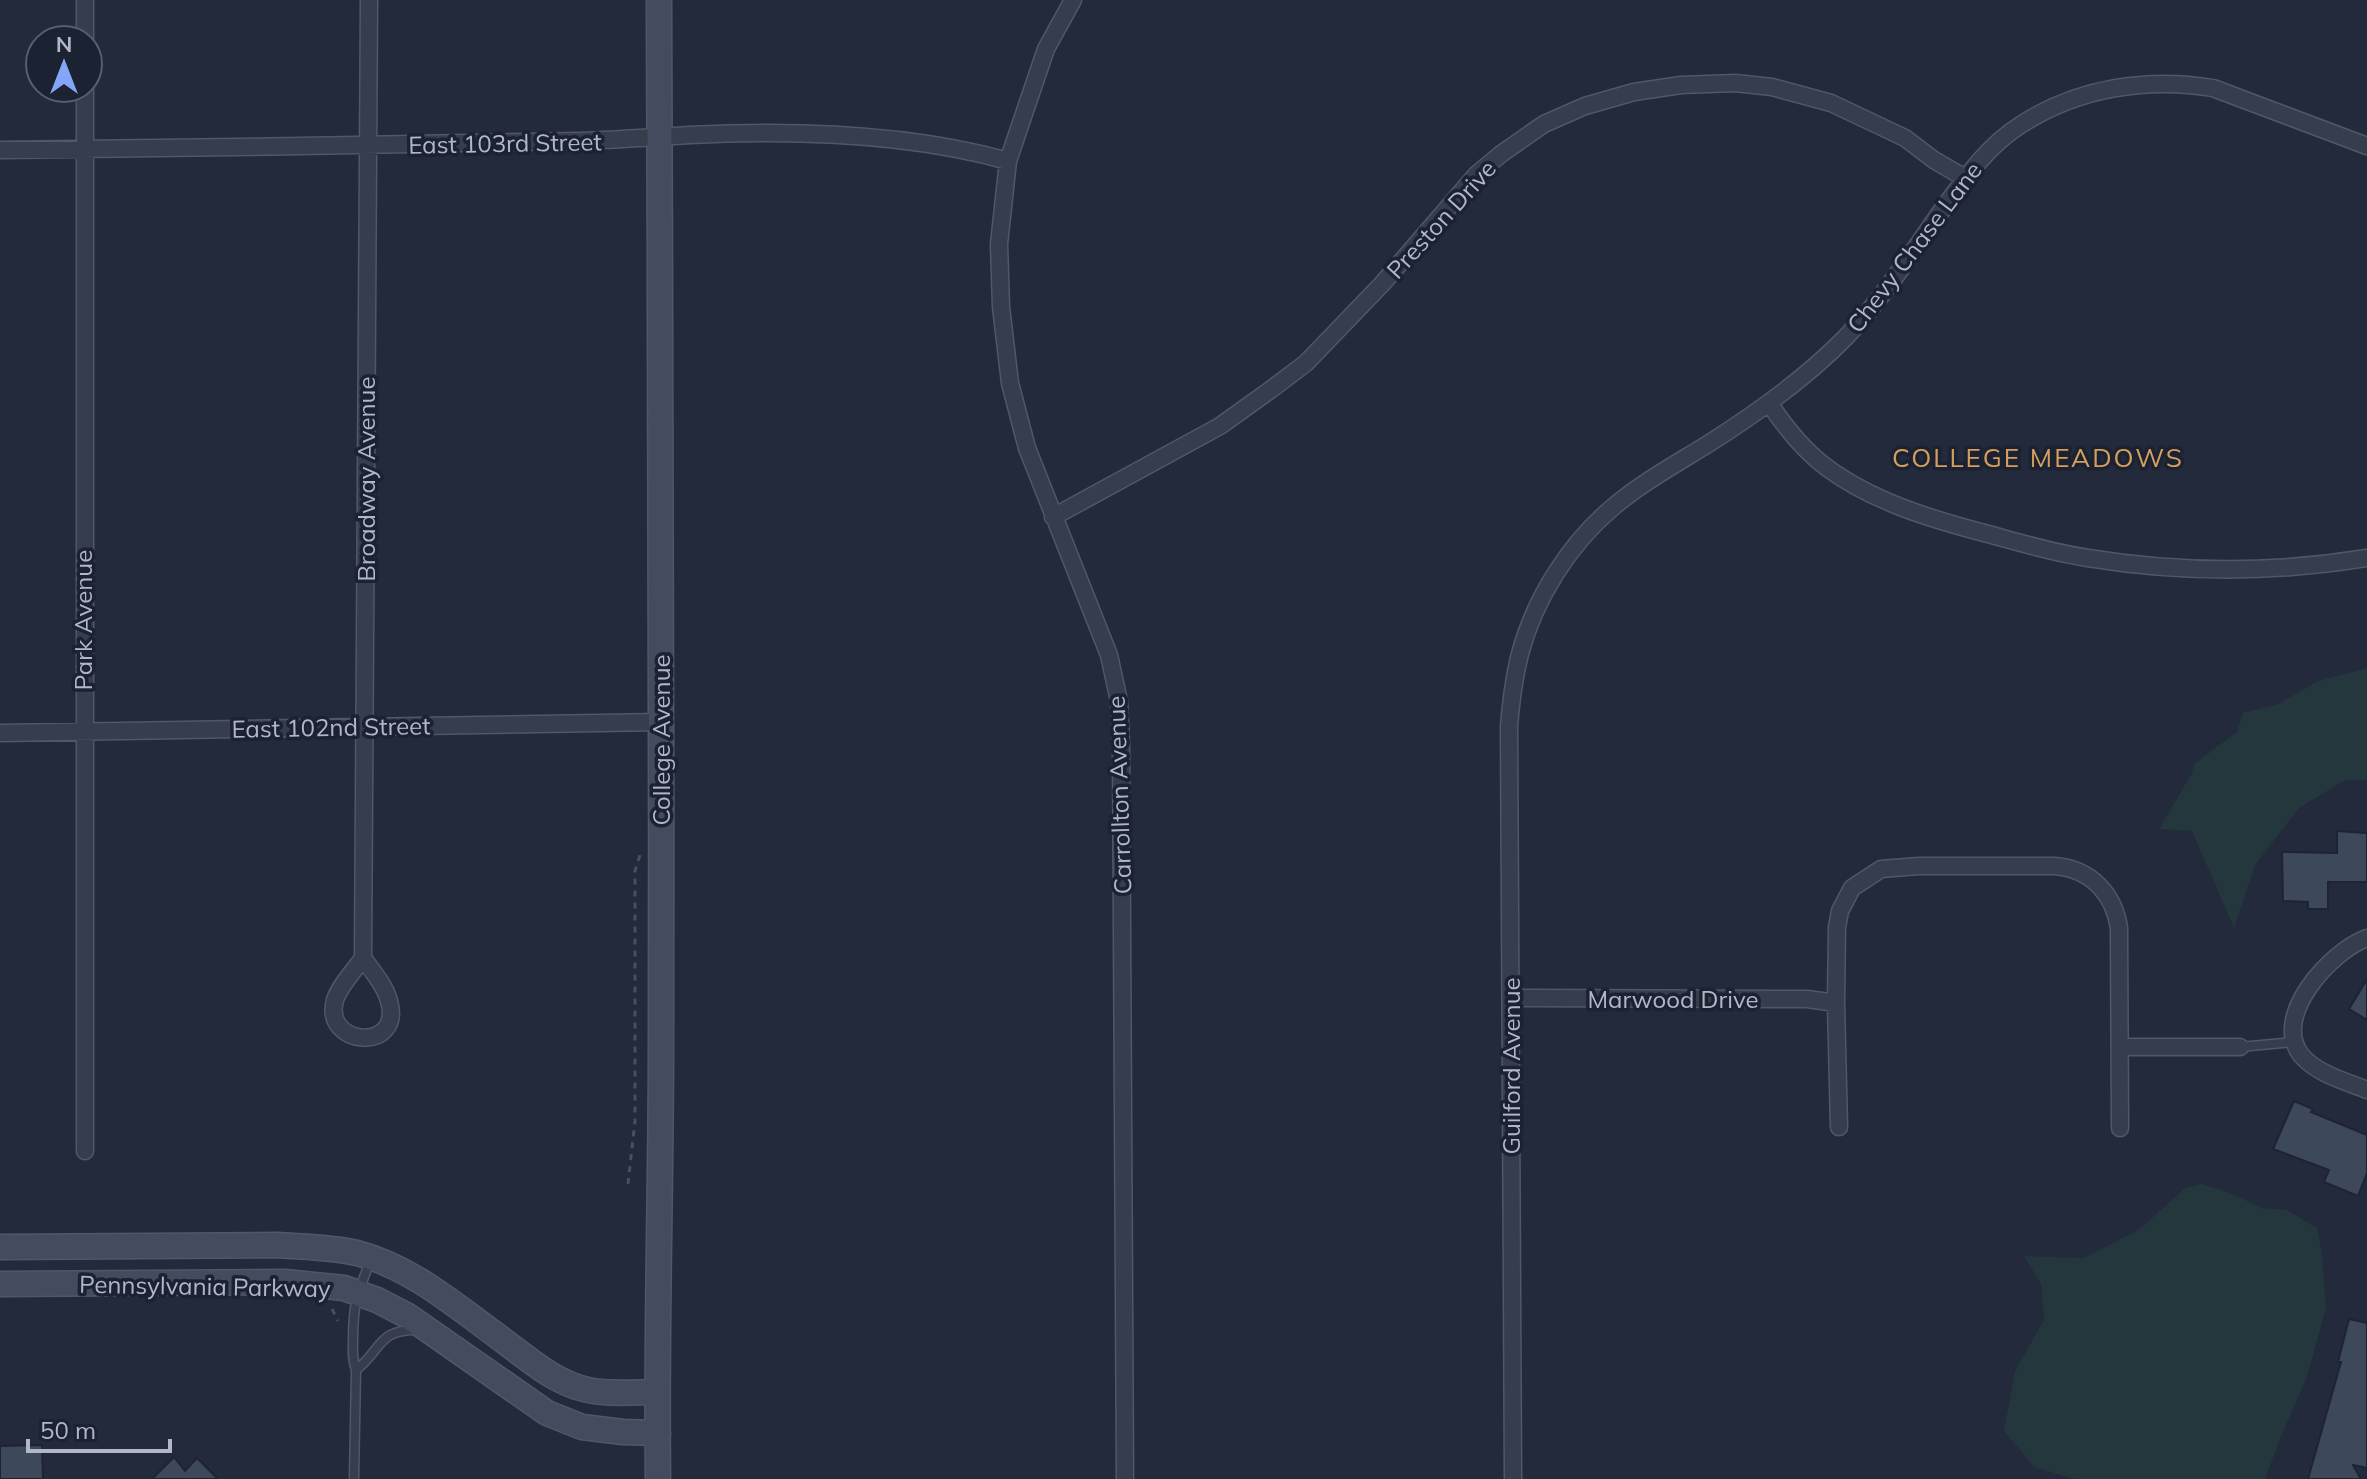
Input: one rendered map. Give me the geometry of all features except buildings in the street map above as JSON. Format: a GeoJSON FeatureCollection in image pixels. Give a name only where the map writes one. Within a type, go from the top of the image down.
{"type":"FeatureCollection","features":[{"type":"Feature","properties":{"kind":"main road","name":"College Avenue"},"geometry":{"type":"LineString","coordinates":[[658,1479],[661,722],[659,0]]}},
{"type":"Feature","properties":{"kind":"main road","name":"Pennsylvania Parkway"},"geometry":{"type":"LineString","coordinates":[[0,1247],[277,1245],[334,1250],[372,1258],[430,1287],[543,1370],[568,1384],[597,1391],[657,1392]]}},
{"type":"Feature","properties":{"kind":"main road","name":"Pennsylvania Parkway"},"geometry":{"type":"LineString","coordinates":[[0,1284],[285,1282],[327,1285],[358,1292],[393,1308],[428,1330],[547,1413],[582,1427],[658,1433]]}},
{"type":"Feature","properties":{"kind":"street"},"geometry":{"type":"LineString","coordinates":[[85,0],[85,24]]}},
{"type":"Feature","properties":{"kind":"street","name":"Broadway Avenue"},"geometry":{"type":"LineString","coordinates":[[363,958],[369,0]]}},
{"type":"Feature","properties":{"kind":"street","name":"Carrollton Avenue"},"geometry":{"type":"LineString","coordinates":[[1073,0],[1046,49],[1008,161],[999,244],[1001,307],[1010,383],[1027,448],[1109,655],[1119,701],[1125,1479]]}},
{"type":"Feature","properties":{"kind":"street","name":"Chevy Chase Lane"},"geometry":{"type":"LineString","coordinates":[[1520,653],[1541,601],[1556,574],[1595,524],[1638,488],[1804,377],[1847,335],[1897,274],[1984,154],[2022,124],[2059,104],[2104,90],[2165,82],[2213,88],[2367,146]]}},
{"type":"Feature","properties":{"kind":"street","name":"Preston Drive"},"geometry":{"type":"LineString","coordinates":[[1053,517],[1220,426],[1284,380],[1306,363],[1382,284],[1477,174],[1544,124],[1585,106],[1634,92],[1681,85],[1735,83],[1772,87],[1805,94],[1844,109],[1905,138],[1965,178]]}},
{"type":"Feature","properties":{"kind":"street","name":"Park Avenue"},"geometry":{"type":"LineString","coordinates":[[85,104],[85,1151]]}},
{"type":"Feature","properties":{"kind":"street","name":"East 103rd Street"},"geometry":{"type":"LineString","coordinates":[[0,150],[368,146],[691,135],[784,135],[864,137],[941,146],[1008,161]]}},
{"type":"Feature","properties":{"kind":"street"},"geometry":{"type":"LineString","coordinates":[[1769,403],[1809,453],[1844,479],[1872,495],[1945,523],[2088,558],[2193,569],[2259,569],[2367,558]]}},
{"type":"Feature","properties":{"kind":"street","name":"Guilford Avenue"},"geometry":{"type":"LineString","coordinates":[[1513,1479],[1509,726],[1520,653]]}},
{"type":"Feature","properties":{"kind":"street","name":"East 102nd Street"},"geometry":{"type":"LineString","coordinates":[[0,733],[661,722]]}},
{"type":"Feature","properties":{"kind":"street"},"geometry":{"type":"LineString","coordinates":[[1839,1127],[1836,1003],[1840,911],[1858,882],[1881,869],[2055,866],[2079,871],[2101,887],[2117,912],[2120,1128]]}},
{"type":"Feature","properties":{"kind":"street"},"geometry":{"type":"LineString","coordinates":[[2367,938],[2339,956],[2315,978],[2298,1004],[2293,1023],[2293,1042],[2303,1057],[2320,1070],[2367,1090]]}},
{"type":"Feature","properties":{"kind":"street"},"geometry":{"type":"LineString","coordinates":[[363,958],[388,998],[391,1009],[386,1028],[373,1038],[361,1039],[345,1031],[339,1024],[334,1007],[339,992],[363,958]]}},
{"type":"Feature","properties":{"kind":"street","name":"Marwood Drive"},"geometry":{"type":"LineString","coordinates":[[1511,998],[1807,999],[1836,1003]]}},
{"type":"Feature","properties":{"kind":"street"},"geometry":{"type":"LineString","coordinates":[[2121,1047],[2240,1047]]}},
{"type":"Feature","properties":{"kind":"lane"},"geometry":{"type":"LineString","coordinates":[[2240,1047],[2293,1042]]}},
{"type":"Feature","properties":{"kind":"lane"},"geometry":{"type":"LineString","coordinates":[[354,1479],[354,1305],[372,1258]]}},
{"type":"Feature","properties":{"kind":"lane"},"geometry":{"type":"LineString","coordinates":[[356,1370],[391,1334],[428,1330]]}},
{"type":"Feature","properties":{"kind":"shaded area"},"geometry":{"type":"Polygon","coordinates":[[[2367,668],[2367,780],[2345,780],[2299,808],[2255,865],[2234,928],[2192,831],[2159,829],[2192,773],[2194,764],[2237,732],[2243,713],[2278,704],[2318,681],[2367,668]]]}},
{"type":"Feature","properties":{"kind":"shaded area"},"geometry":{"type":"Polygon","coordinates":[[[2201,1184],[2228,1192],[2262,1208],[2287,1210],[2317,1228],[2326,1308],[2307,1377],[2265,1479],[2073,1479],[2034,1467],[2004,1431],[2015,1371],[2044,1320],[2041,1284],[2024,1256],[2084,1258],[2140,1229],[2185,1188],[2201,1184]]]}},
{"type":"Feature","properties":{"kind":"district","name":"COLLEGE MEADOWS"},"geometry":{"type":"Point","coordinates":[2038,457]}}]}
